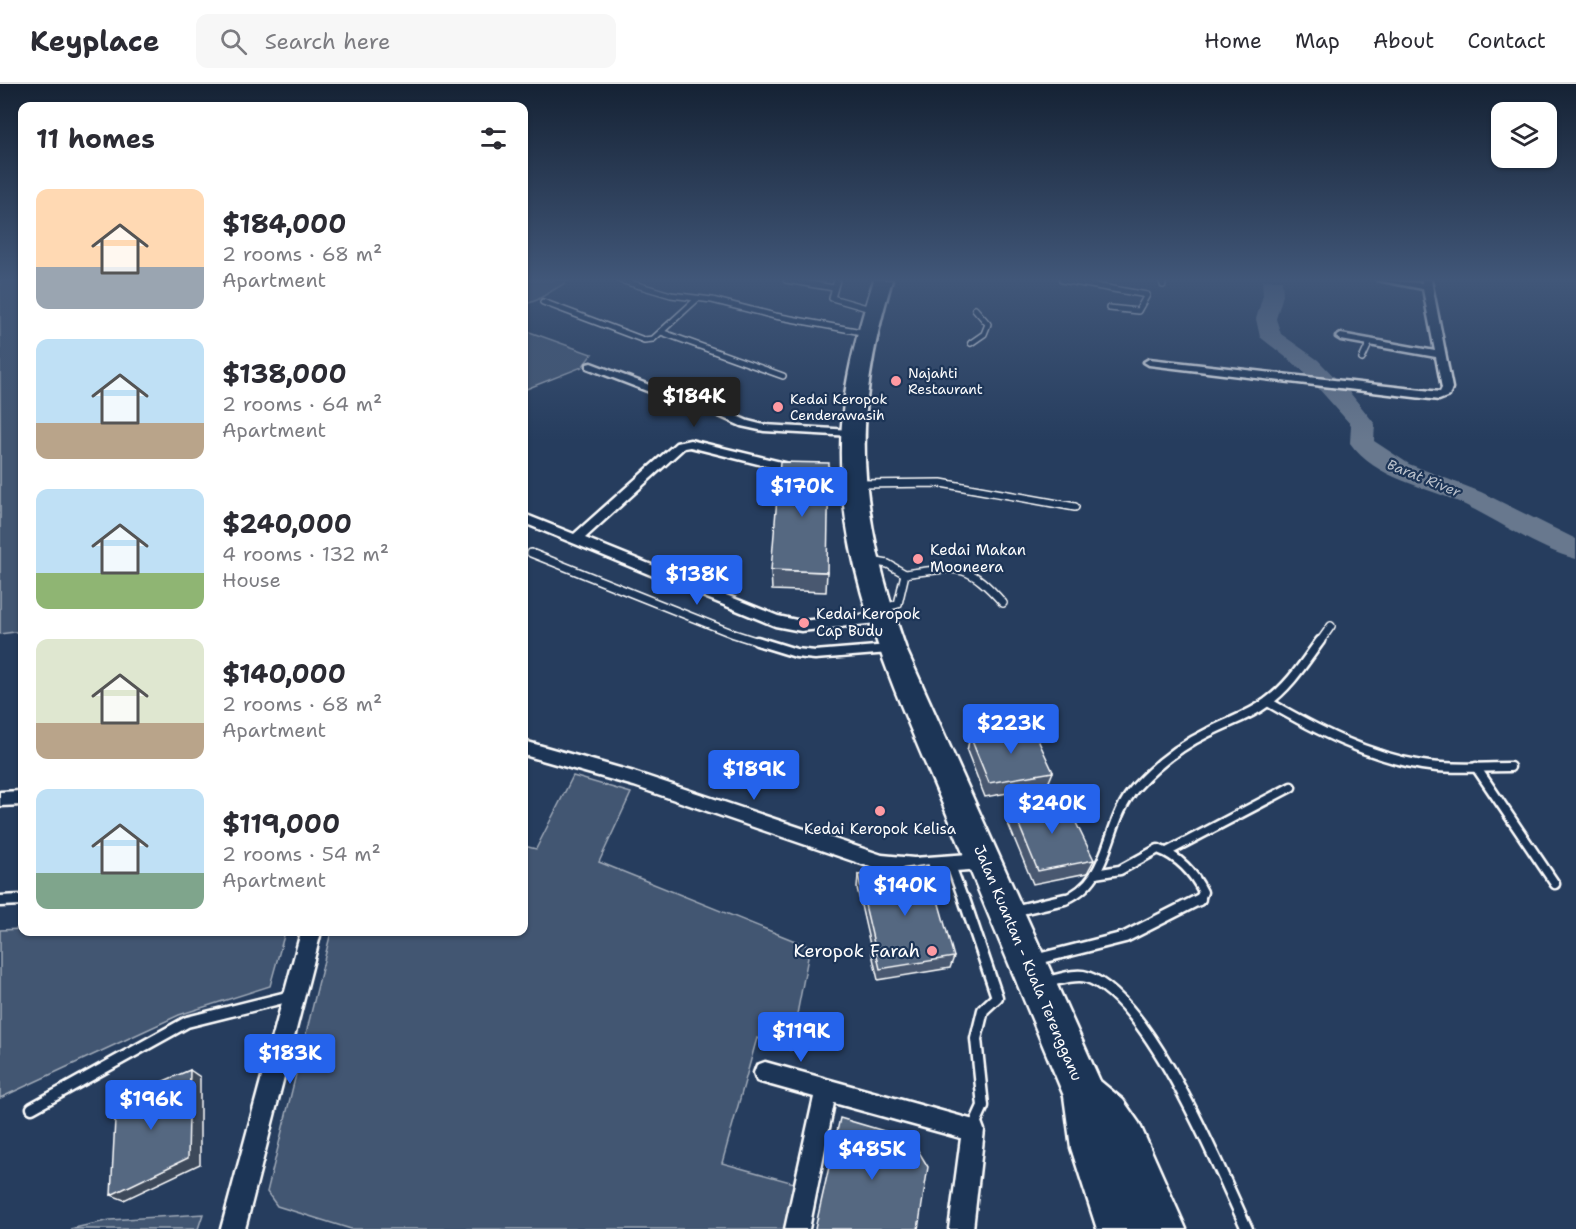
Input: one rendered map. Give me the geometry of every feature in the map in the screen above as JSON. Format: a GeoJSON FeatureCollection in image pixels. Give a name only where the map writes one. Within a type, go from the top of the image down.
{"type":"FeatureCollection","features":[{"type":"Feature","properties":{"kind":"highway","name":"Jalan Kuantan - Kuala Terengganu"},"geometry":{"type":"LineString","coordinates":[[868,334],[859,367],[852,433],[855,480],[866,560],[884,625],[967,862],[1006,913],[1085,1096],[1086,1124],[1093,1155],[1120,1229]]}},
{"type":"Feature","properties":{"kind":"highway","name":"Jalan Kuantan - Kuala Terengganu"},"geometry":{"type":"LineString","coordinates":[[1085,1096],[1108,1116],[1124,1138],[1163,1229]]}},
{"type":"Feature","properties":{"kind":"street"},"geometry":{"type":"LineString","coordinates":[[1149,362],[1439,397],[1447,388],[1437,333]]}},
{"type":"Feature","properties":{"kind":"street"},"geometry":{"type":"LineString","coordinates":[[1341,337],[1442,355]]}},
{"type":"Feature","properties":{"kind":"street"},"geometry":{"type":"LineString","coordinates":[[591,366],[656,391],[692,400],[745,424],[764,428],[852,433]]}},
{"type":"Feature","properties":{"kind":"street"},"geometry":{"type":"LineString","coordinates":[[576,538],[680,445],[690,443],[810,473],[855,480]]}},
{"type":"Feature","properties":{"kind":"street"},"geometry":{"type":"LineString","coordinates":[[528,520],[783,623],[801,626],[884,625]]}},
{"type":"Feature","properties":{"kind":"street"},"geometry":{"type":"LineString","coordinates":[[528,749],[634,779],[882,863],[914,866],[967,862]]}},
{"type":"Feature","properties":{"kind":"street"},"geometry":{"type":"LineString","coordinates":[[233,1229],[310,936]]}},
{"type":"Feature","properties":{"kind":"street"},"geometry":{"type":"LineString","coordinates":[[765,1073],[973,1130],[961,1229]]}},
{"type":"Feature","properties":{"kind":"street"},"geometry":{"type":"LineString","coordinates":[[797,1229],[826,1090]]}},
{"type":"Feature","properties":{"kind":"lane"},"geometry":{"type":"LineString","coordinates":[[627,333],[644,340],[653,339],[659,333]]}},
{"type":"Feature","properties":{"kind":"lane"},"geometry":{"type":"LineString","coordinates":[[665,333],[783,376]]}},
{"type":"Feature","properties":{"kind":"lane"},"geometry":{"type":"LineString","coordinates":[[971,343],[984,333]]}},
{"type":"Feature","properties":{"kind":"lane"},"geometry":{"type":"LineString","coordinates":[[1362,359],[1370,342]]}},
{"type":"Feature","properties":{"kind":"lane"},"geometry":{"type":"LineString","coordinates":[[855,480],[941,483],[1075,507]]}},
{"type":"Feature","properties":{"kind":"lane"},"geometry":{"type":"LineString","coordinates":[[531,553],[734,634],[796,653],[815,655],[884,625],[901,598],[901,580],[905,574]]}},
{"type":"Feature","properties":{"kind":"lane"},"geometry":{"type":"LineString","coordinates":[[866,560],[888,564],[905,574],[963,568],[982,578],[1003,603]]}},
{"type":"Feature","properties":{"kind":"lane"},"geometry":{"type":"LineString","coordinates":[[1006,913],[1066,898],[1086,886],[1095,874],[1124,802],[1136,787],[1195,739],[1244,717],[1268,702],[1286,687],[1331,626]]}},
{"type":"Feature","properties":{"kind":"lane"},"geometry":{"type":"LineString","coordinates":[[1268,702],[1340,739],[1398,760],[1425,765],[1510,768]]}},
{"type":"Feature","properties":{"kind":"lane"},"geometry":{"type":"LineString","coordinates":[[1476,767],[1555,884]]}},
{"type":"Feature","properties":{"kind":"lane"},"geometry":{"type":"LineString","coordinates":[[1095,874],[1120,870],[1151,851],[1167,852],[1291,787]]}},
{"type":"Feature","properties":{"kind":"lane"},"geometry":{"type":"LineString","coordinates":[[1032,972],[1125,937],[1199,901],[1203,892],[1201,884],[1167,852]]}},
{"type":"Feature","properties":{"kind":"lane"},"geometry":{"type":"LineString","coordinates":[[967,862],[985,956],[997,997],[982,1010],[976,1040],[982,1106],[973,1130]]}},
{"type":"Feature","properties":{"kind":"lane"},"geometry":{"type":"LineString","coordinates":[[0,901],[18,900]]}},
{"type":"Feature","properties":{"kind":"lane"},"geometry":{"type":"LineString","coordinates":[[1032,972],[1087,976],[1107,987],[1128,1006],[1165,1061],[1247,1229]]}},
{"type":"Feature","properties":{"kind":"lane"},"geometry":{"type":"LineString","coordinates":[[32,1108],[187,1023],[293,995]]}},
{"type":"Feature","properties":{"kind":"shaded area"},"geometry":{"type":"Polygon","coordinates":[[[0,333],[18,333],[18,632],[0,634],[0,333]]]}},
{"type":"Feature","properties":{"kind":"shaded area"},"geometry":{"type":"Polygon","coordinates":[[[528,333],[592,354],[582,367],[528,388],[528,333]]]}},
{"type":"Feature","properties":{"kind":"shaded area"},"geometry":{"type":"Polygon","coordinates":[[[573,776],[631,793],[599,862],[810,947],[790,1050],[757,1038],[722,1163],[794,1183],[784,1229],[351,1229],[277,1206],[267,1192],[330,936],[528,936],[528,847],[536,849],[573,776]]]}},
{"type":"Feature","properties":{"kind":"shaded area"},"geometry":{"type":"Polygon","coordinates":[[[18,929],[18,936],[284,936],[270,986],[179,1015],[0,1098],[0,930],[18,929]]]}},
{"type":"Feature","properties":{"kind":"shaded area"},"geometry":{"type":"Polygon","coordinates":[[[203,1214],[198,1229],[70,1229],[110,1220],[203,1214]]]}},
{"type":"Feature","properties":{"kind":"building"},"geometry":{"type":"Polygon","coordinates":[[[780,462],[829,463],[827,572],[771,570],[780,462]]]}},
{"type":"Feature","properties":{"kind":"building"},"geometry":{"type":"Polygon","coordinates":[[[1032,727],[1053,772],[989,783],[970,736],[1032,727]]]}},
{"type":"Feature","properties":{"kind":"building"},"geometry":{"type":"Polygon","coordinates":[[[1064,798],[1094,860],[1038,871],[1012,808],[1064,798]]]}},
{"type":"Feature","properties":{"kind":"building"},"geometry":{"type":"Polygon","coordinates":[[[928,865],[954,957],[880,969],[858,875],[928,865]]]}},
{"type":"Feature","properties":{"kind":"building"},"geometry":{"type":"Polygon","coordinates":[[[190,1070],[188,1158],[111,1195],[116,1101],[190,1070]]]}},
{"type":"Feature","properties":{"kind":"building"},"geometry":{"type":"Polygon","coordinates":[[[840,1118],[911,1139],[928,1167],[918,1229],[815,1229],[840,1118]]]}},
{"type":"Feature","properties":{"kind":"waterway","name":"Barat River"},"geometry":{"type":"LineString","coordinates":[[1270,333],[1271,337],[1310,365],[1343,399],[1363,424],[1362,443],[1374,454],[1400,470],[1472,498],[1576,550]]}},
{"type":"Feature","properties":{"kind":"place","name":"Najahti Restaurant"},"geometry":{"type":"Point","coordinates":[896,381]}},
{"type":"Feature","properties":{"kind":"place","name":"Kedai Keropok Cenderawasih"},"geometry":{"type":"Point","coordinates":[778,407]}},
{"type":"Feature","properties":{"kind":"place","name":"Kedai Makan Mooneera"},"geometry":{"type":"Point","coordinates":[918,559]}},
{"type":"Feature","properties":{"kind":"place","name":"Kedai Keropok Cap Budu"},"geometry":{"type":"Point","coordinates":[804,623]}},
{"type":"Feature","properties":{"kind":"place","name":"Kedai Keropok Kelisa"},"geometry":{"type":"Point","coordinates":[880,811]}},
{"type":"Feature","properties":{"kind":"place","name":"Keropok Farah"},"geometry":{"type":"Point","coordinates":[932,951]}}]}
